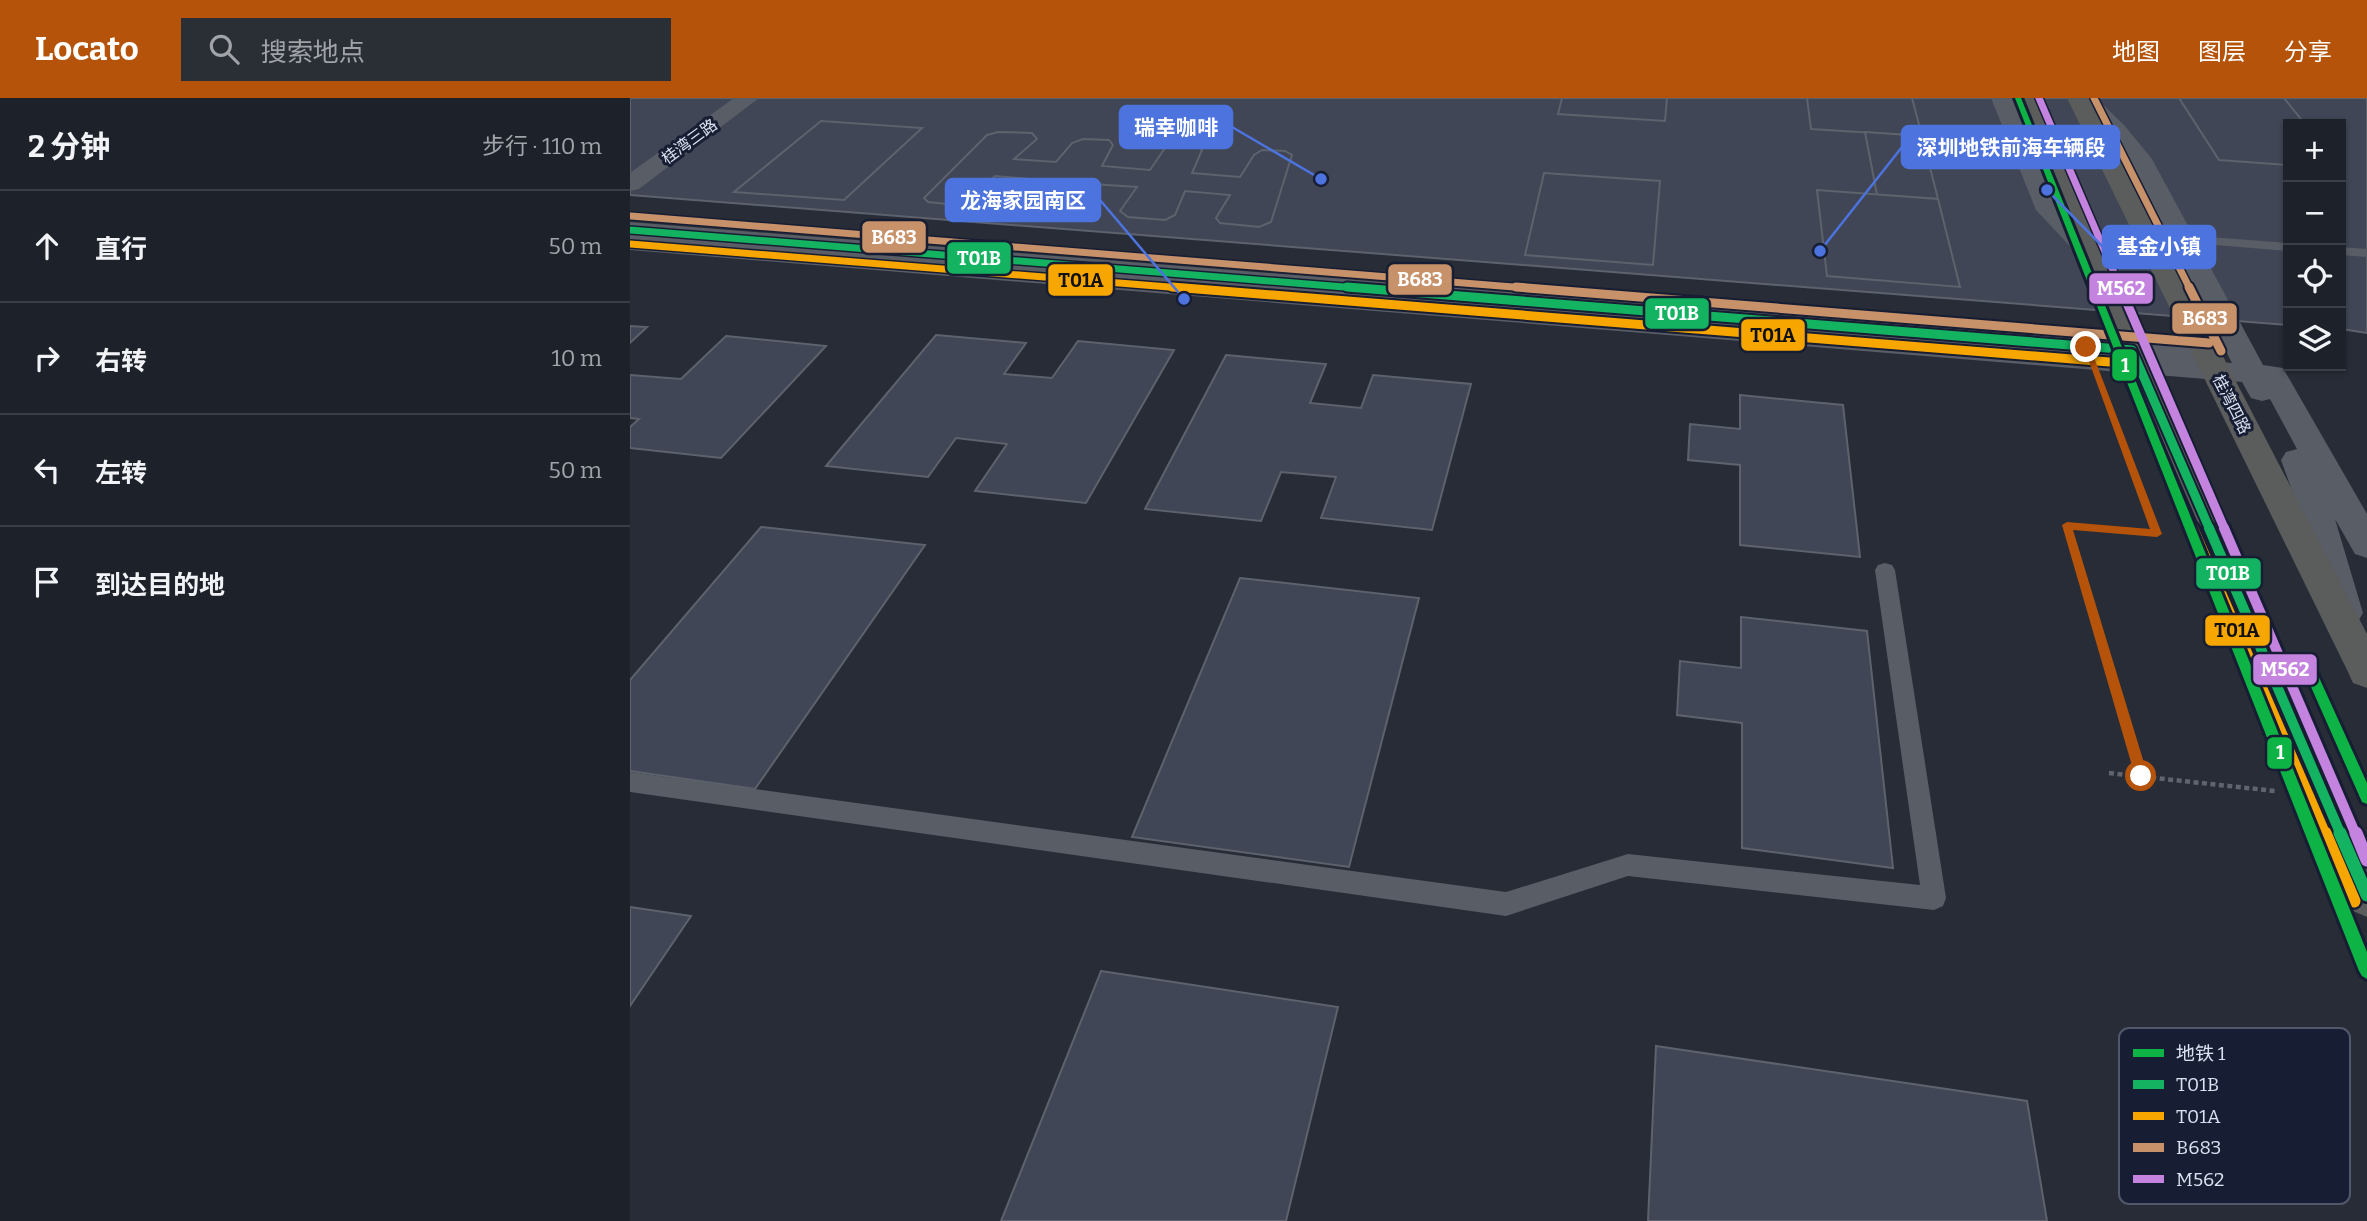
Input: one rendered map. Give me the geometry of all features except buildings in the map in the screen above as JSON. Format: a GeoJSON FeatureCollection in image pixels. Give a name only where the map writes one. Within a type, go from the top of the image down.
{"type":"FeatureCollection","features":[{"type":"Feature","properties":{"kind":"main road"},"geometry":{"type":"LineString","coordinates":[[2024,98],[2367,895]]}},
{"type":"Feature","properties":{"kind":"main road","name":"桂湾四路"},"geometry":{"type":"LineString","coordinates":[[2078,98],[2360,658]]}},
{"type":"Feature","properties":{"kind":"street","name":"桂湾三路"},"geometry":{"type":"LineString","coordinates":[[630,159],[716,98]]}},
{"type":"Feature","properties":{"kind":"street","name":"桂湾三路"},"geometry":{"type":"LineString","coordinates":[[630,184],[748,98]]}},
{"type":"Feature","properties":{"kind":"street"},"geometry":{"type":"LineString","coordinates":[[2002,98],[2043,202],[2054,217],[2091,253]]}},
{"type":"Feature","properties":{"kind":"street"},"geometry":{"type":"LineString","coordinates":[[2084,98],[2140,159],[2305,475],[2360,658]]}},
{"type":"Feature","properties":{"kind":"street"},"geometry":{"type":"LineString","coordinates":[[630,230],[2245,360]]}},
{"type":"Feature","properties":{"kind":"street"},"geometry":{"type":"LineString","coordinates":[[630,242],[2272,374],[2367,545]]}},
{"type":"Feature","properties":{"kind":"lane"},"geometry":{"type":"LineString","coordinates":[[2183,239],[2283,247]]}},
{"type":"Feature","properties":{"kind":"lane"},"geometry":{"type":"LineString","coordinates":[[2346,251],[2367,253]]}},
{"type":"Feature","properties":{"kind":"lane"},"geometry":{"type":"LineString","coordinates":[[630,782],[1507,904],[1628,865],[1934,898],[1885,570]]}},
{"type":"Feature","properties":{"kind":"path"},"geometry":{"type":"LineString","coordinates":[[2086,347],[2157,534],[2067,525],[2141,776]]}},
{"type":"Feature","properties":{"kind":"path"},"geometry":{"type":"LineString","coordinates":[[2109,773],[2287,793]]}},
{"type":"Feature","properties":{"kind":"metro line","name":"1"},"geometry":{"type":"LineString","coordinates":[[2018,98],[2367,971]]}},
{"type":"Feature","properties":{"kind":"metro line","name":"1"},"geometry":{"type":"LineString","coordinates":[[2306,662],[2367,798]]}},
{"type":"Feature","properties":{"kind":"transit line","name":"M562"},"geometry":{"type":"LineString","coordinates":[[2039,98],[2367,860]]}},
{"type":"Feature","properties":{"kind":"transit line","name":"B683"},"geometry":{"type":"LineString","coordinates":[[2094,98],[2221,351]]}},
{"type":"Feature","properties":{"kind":"transit line","name":"B683"},"geometry":{"type":"LineString","coordinates":[[631,216],[2209,343]]}},
{"type":"Feature","properties":{"kind":"transit line","name":"T01B"},"geometry":{"type":"LineString","coordinates":[[630,230],[2132,350],[2367,895]]}},
{"type":"Feature","properties":{"kind":"transit line","name":"T01A"},"geometry":{"type":"LineString","coordinates":[[630,244],[2122,363],[2354,901]]}},
{"type":"Feature","properties":{"kind":"place","name":"瑞幸咖啡"},"geometry":{"type":"Point","coordinates":[1321,179]}},
{"type":"Feature","properties":{"kind":"place","name":"基金小镇"},"geometry":{"type":"Point","coordinates":[2047,190]}},
{"type":"Feature","properties":{"kind":"place","name":"深圳地铁前海车辆段"},"geometry":{"type":"Point","coordinates":[1820,251]}},
{"type":"Feature","properties":{"kind":"place","name":"龙海家园南区"},"geometry":{"type":"Point","coordinates":[1184,299]}},
{"type":"Feature","properties":{"kind":"route"},"geometry":{"type":"LineString","coordinates":[[2086,347],[2157,534],[2067,525],[2141,776]]}}]}
